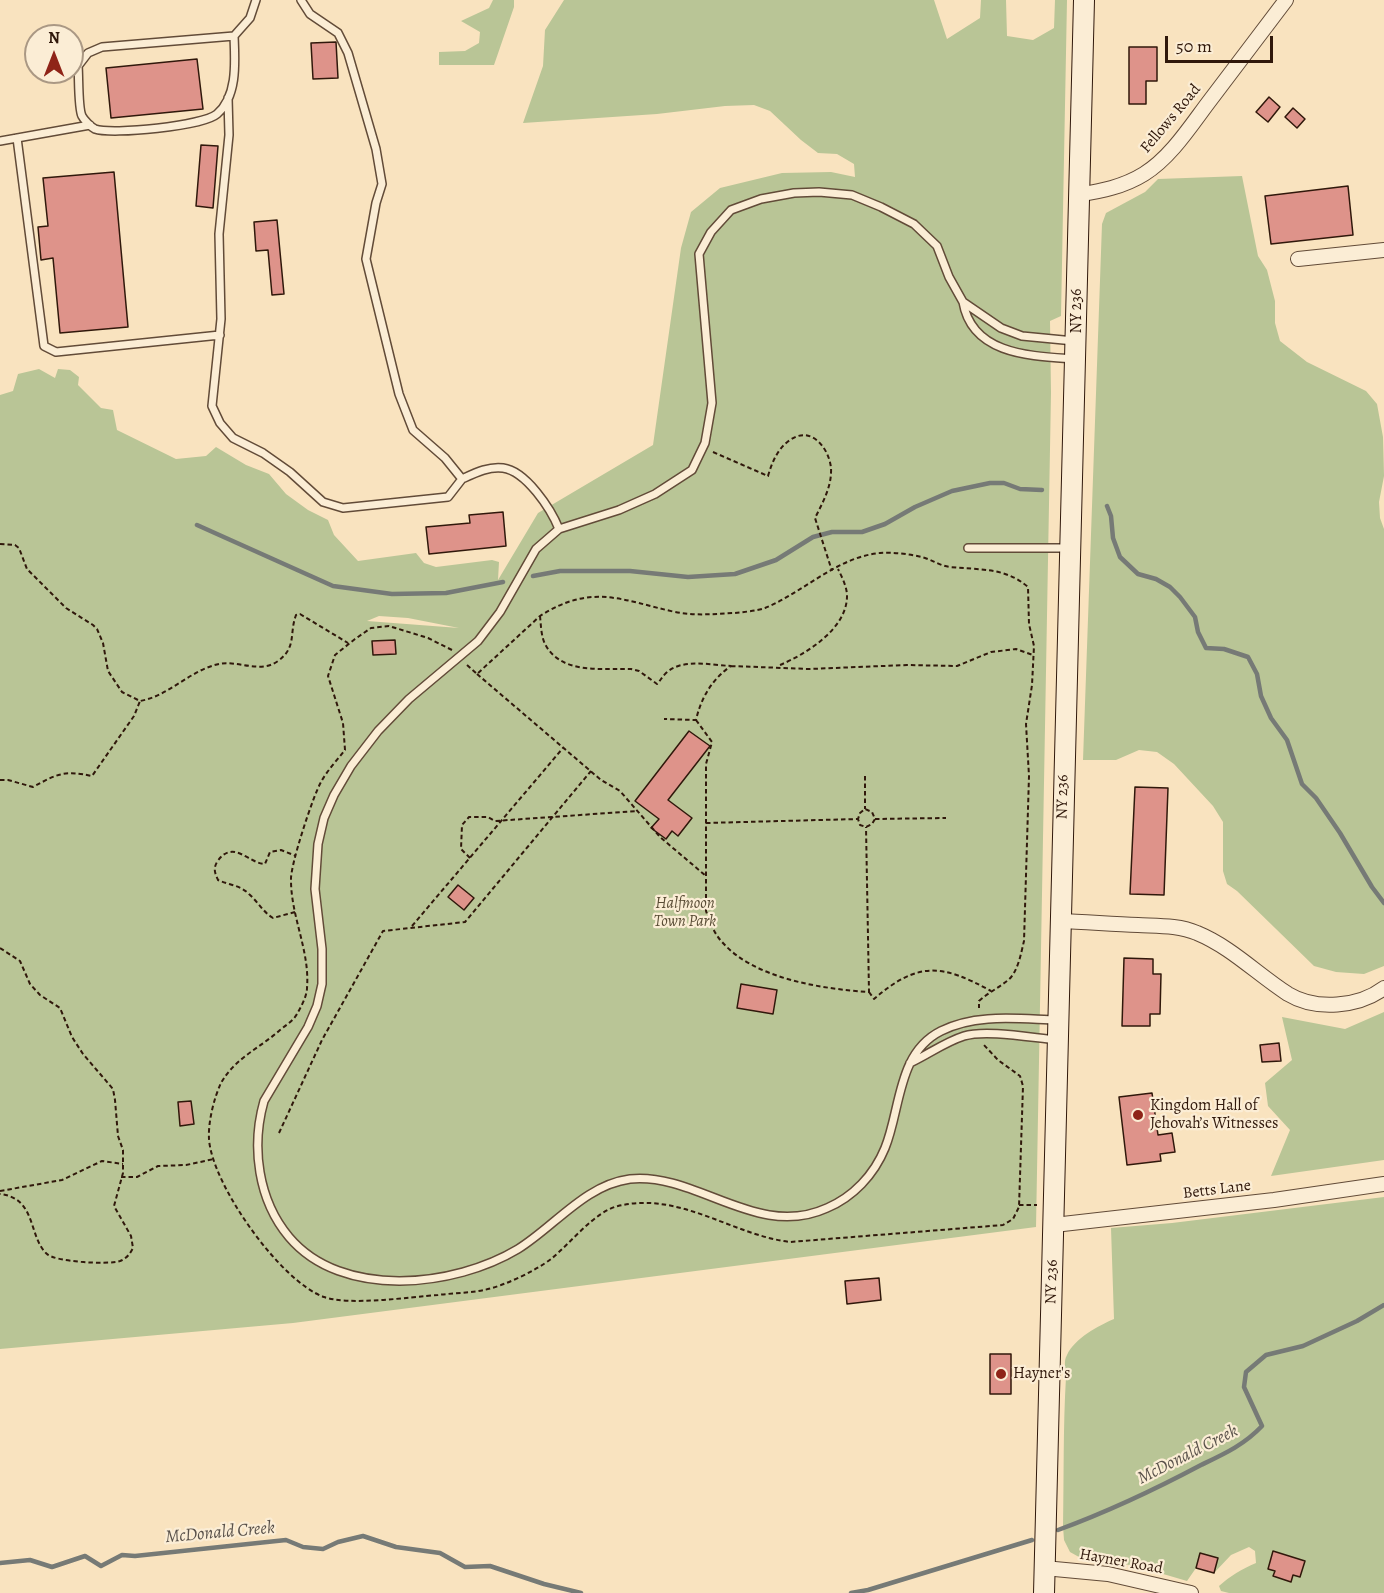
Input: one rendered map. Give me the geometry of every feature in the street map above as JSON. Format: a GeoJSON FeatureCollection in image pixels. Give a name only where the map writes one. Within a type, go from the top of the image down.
{"type":"FeatureCollection","features":[{"type":"Feature","properties":{"kind":"main road","name":"NY 236"},"geometry":{"type":"LineString","coordinates":[[1044,1593],[1084,0]]}},
{"type":"Feature","properties":{"kind":"street","name":"Fellows Road"},"geometry":{"type":"LineString","coordinates":[[1078,195],[1106,190],[1131,181],[1146,173],[1161,160],[1183,137],[1286,0]]}},
{"type":"Feature","properties":{"kind":"street"},"geometry":{"type":"LineString","coordinates":[[1298,259],[1384,250]]}},
{"type":"Feature","properties":{"kind":"street"},"geometry":{"type":"LineString","coordinates":[[1060,921],[1165,926],[1196,932],[1223,947],[1290,995],[1313,1003],[1336,1005],[1354,1002],[1384,988]]}},
{"type":"Feature","properties":{"kind":"street","name":"Betts Lane"},"geometry":{"type":"LineString","coordinates":[[1054,1225],[1274,1200],[1384,1184]]}},
{"type":"Feature","properties":{"kind":"street","name":"Hayner Road"},"geometry":{"type":"LineString","coordinates":[[1044,1568],[1108,1574],[1191,1593]]}},
{"type":"Feature","properties":{"kind":"lane"},"geometry":{"type":"LineString","coordinates":[[234,36],[102,47],[88,53],[78,66],[82,116],[93,128],[115,132],[203,122],[217,114],[228,98],[235,75],[234,36],[250,18],[256,0]]}},
{"type":"Feature","properties":{"kind":"lane"},"geometry":{"type":"LineString","coordinates":[[301,0],[310,14],[338,33],[348,53],[376,149],[382,184],[376,203],[366,259],[399,394],[413,430],[445,458],[462,479]]}},
{"type":"Feature","properties":{"kind":"lane"},"geometry":{"type":"LineString","coordinates":[[228,98],[229,135],[219,234],[220,335],[212,406],[220,423],[233,438],[263,453],[290,472],[323,502],[343,508],[448,497],[462,479],[484,470],[504,468],[523,478],[551,510],[560,528]]}},
{"type":"Feature","properties":{"kind":"lane"},"geometry":{"type":"LineString","coordinates":[[0,141],[90,125]]}},
{"type":"Feature","properties":{"kind":"lane"},"geometry":{"type":"LineString","coordinates":[[17,138],[44,345],[56,352],[220,335]]}},
{"type":"Feature","properties":{"kind":"lane"},"geometry":{"type":"LineString","coordinates":[[1058,1030],[992,1019],[962,1024],[940,1032],[914,1054],[900,1090],[886,1146],[877,1165],[863,1183],[826,1209],[799,1216],[775,1216],[751,1211],[660,1180],[632,1179],[610,1184],[592,1193],[516,1250],[481,1267],[446,1276],[392,1281],[372,1279],[344,1273],[322,1263],[302,1250],[278,1222],[268,1205],[258,1165],[258,1142],[264,1101],[308,1027],[319,995],[321,949],[315,872],[324,818],[334,795],[351,766],[378,731],[409,699],[478,641],[500,612],[536,549],[560,528],[619,510],[655,494],[692,470],[703,447],[712,403],[699,254],[711,232],[731,210],[760,199],[794,193],[819,192],[852,195],[914,224],[937,246],[949,277],[963,302],[970,324],[982,337],[1020,355],[1076,350]]}},
{"type":"Feature","properties":{"kind":"lane"},"geometry":{"type":"LineString","coordinates":[[963,302],[1001,328],[1076,350]]}},
{"type":"Feature","properties":{"kind":"lane"},"geometry":{"type":"LineString","coordinates":[[968,548],[1070,548]]}},
{"type":"Feature","properties":{"kind":"lane"},"geometry":{"type":"LineString","coordinates":[[910,1063],[932,1053],[946,1043],[967,1035],[1058,1030]]}},
{"type":"Feature","properties":{"kind":"path"},"geometry":{"type":"LineString","coordinates":[[703,447],[768,476],[775,457],[792,438],[812,436],[822,443],[828,453],[831,470],[826,494],[815,518],[832,571]]}},
{"type":"Feature","properties":{"kind":"path"},"geometry":{"type":"LineString","coordinates":[[0,544],[19,548],[27,569],[66,608],[97,629],[112,678],[122,692],[140,701],[156,697],[204,668],[216,664],[225,662],[246,666],[272,665],[290,648],[292,624],[296,615],[300,614],[311,620],[348,644]]}},
{"type":"Feature","properties":{"kind":"path"},"geometry":{"type":"LineString","coordinates":[[477,674],[540,616],[552,608],[591,596],[611,596],[678,612],[708,615],[764,608],[859,557],[879,553],[897,553],[926,558],[946,567],[1016,576],[1028,587],[1029,624],[1034,646],[1032,686],[1026,724],[1029,776],[1024,941],[1010,980],[991,991],[980,1001],[979,1013]]}},
{"type":"Feature","properties":{"kind":"path"},"geometry":{"type":"LineString","coordinates":[[777,666],[814,646],[836,625],[844,610],[847,597],[844,581],[838,568]]}},
{"type":"Feature","properties":{"kind":"path"},"geometry":{"type":"LineString","coordinates":[[540,616],[543,642],[552,655],[578,668],[639,671],[657,684],[665,674],[682,665],[777,666],[809,669],[907,665],[957,666],[991,652],[1016,649],[1034,655]]}},
{"type":"Feature","properties":{"kind":"path"},"geometry":{"type":"LineString","coordinates":[[706,876],[660,837],[620,791],[601,780],[477,674],[449,647],[389,626],[372,628],[335,655],[328,676],[343,723],[345,750],[321,781],[290,876],[292,901],[304,953],[308,990],[295,1017],[270,1039],[240,1058],[221,1083],[213,1111],[209,1139],[214,1159],[230,1196],[270,1254],[306,1289],[327,1299],[368,1301],[485,1290],[513,1280],[549,1260],[601,1214],[617,1206],[642,1203],[688,1209],[768,1239],[790,1242],[1003,1225],[1013,1219],[1019,1205],[1023,1086],[1020,1076],[998,1060],[981,1040]]}},
{"type":"Feature","properties":{"kind":"path"},"geometry":{"type":"LineString","coordinates":[[696,720],[707,691],[716,678],[731,666]]}},
{"type":"Feature","properties":{"kind":"path"},"geometry":{"type":"LineString","coordinates":[[0,780],[33,787],[69,772],[92,776],[134,716],[140,701]]}},
{"type":"Feature","properties":{"kind":"path"},"geometry":{"type":"LineString","coordinates":[[664,719],[696,720]]}},
{"type":"Feature","properties":{"kind":"path"},"geometry":{"type":"LineString","coordinates":[[696,720],[712,742],[706,764],[706,911],[711,926],[722,943],[748,964],[805,983],[869,992]]}},
{"type":"Feature","properties":{"kind":"path"},"geometry":{"type":"LineString","coordinates":[[411,928],[563,748]]}},
{"type":"Feature","properties":{"kind":"path"},"geometry":{"type":"LineString","coordinates":[[279,1134],[321,1040],[383,931],[465,922],[591,771]]}},
{"type":"Feature","properties":{"kind":"path"},"geometry":{"type":"LineString","coordinates":[[865,776],[865,809]]}},
{"type":"Feature","properties":{"kind":"path"},"geometry":{"type":"LineString","coordinates":[[865,809],[872,812],[875,819]]}},
{"type":"Feature","properties":{"kind":"path"},"geometry":{"type":"LineString","coordinates":[[865,809],[860,813],[858,819],[860,825],[867,827],[875,819]]}},
{"type":"Feature","properties":{"kind":"path"},"geometry":{"type":"LineString","coordinates":[[471,858],[461,849],[462,825],[469,818],[488,817],[495,821],[636,811]]}},
{"type":"Feature","properties":{"kind":"path"},"geometry":{"type":"LineString","coordinates":[[875,819],[946,818]]}},
{"type":"Feature","properties":{"kind":"path"},"geometry":{"type":"LineString","coordinates":[[706,823],[858,819]]}},
{"type":"Feature","properties":{"kind":"path"},"geometry":{"type":"LineString","coordinates":[[867,827],[869,992],[874,999],[894,982],[918,972],[944,971],[964,976],[991,991]]}},
{"type":"Feature","properties":{"kind":"path"},"geometry":{"type":"LineString","coordinates":[[296,912],[273,918],[249,893],[239,886],[218,880],[214,872],[220,858],[229,852],[249,856],[259,864],[265,864],[270,852],[274,850],[297,856]]}},
{"type":"Feature","properties":{"kind":"path"},"geometry":{"type":"LineString","coordinates":[[0,948],[13,954],[20,961],[30,984],[40,995],[60,1008],[72,1037],[83,1054],[113,1089],[116,1100],[118,1136],[123,1150],[122,1177],[114,1206],[131,1236],[133,1248],[129,1255],[112,1263],[57,1260],[50,1257],[41,1247],[30,1216],[22,1206],[0,1192]]}},
{"type":"Feature","properties":{"kind":"path"},"geometry":{"type":"LineString","coordinates":[[122,1177],[136,1177],[158,1166],[186,1165],[214,1159]]}},
{"type":"Feature","properties":{"kind":"path"},"geometry":{"type":"LineString","coordinates":[[0,1192],[62,1180],[102,1161],[123,1164]]}},
{"type":"Feature","properties":{"kind":"path"},"geometry":{"type":"LineString","coordinates":[[1019,1205],[1041,1204]]}},
{"type":"Feature","properties":{"kind":"green space"},"geometry":{"type":"Polygon","coordinates":[[[493,0],[514,0],[514,7],[494,65],[439,65],[439,52],[465,51],[479,43],[480,32],[461,21],[489,8],[493,0]]]}},
{"type":"Feature","properties":{"kind":"green space","name":"Halfmoon Town Park"},"geometry":{"type":"Polygon","coordinates":[[[564,0],[934,0],[947,39],[980,18],[981,0],[1006,0],[1007,36],[1033,40],[1054,28],[1055,0],[1067,0],[1061,316],[1050,321],[1051,393],[1036,1227],[293,1323],[0,1349],[0,395],[13,391],[18,374],[39,369],[55,378],[58,369],[70,370],[79,377],[78,385],[101,408],[113,410],[117,430],[176,459],[206,456],[216,447],[246,465],[269,474],[286,494],[308,510],[328,520],[334,535],[358,561],[416,553],[424,563],[436,567],[492,560],[499,562],[498,580],[538,513],[653,445],[681,248],[691,212],[720,188],[782,173],[831,172],[855,177],[854,164],[837,154],[818,153],[770,111],[754,105],[523,123],[543,66],[545,30],[564,0]],[[379,616],[367,621],[459,628],[408,618],[379,616]]]}},
{"type":"Feature","properties":{"kind":"green space"},"geometry":{"type":"Polygon","coordinates":[[[1242,176],[1258,256],[1267,270],[1275,301],[1275,323],[1280,341],[1307,362],[1366,391],[1377,404],[1383,437],[1384,476],[1379,502],[1380,518],[1384,529],[1384,966],[1364,974],[1336,972],[1314,966],[1227,884],[1223,871],[1223,822],[1213,806],[1174,764],[1157,752],[1139,750],[1116,760],[1083,760],[1102,224],[1106,213],[1145,192],[1158,179],[1242,176]]]}},
{"type":"Feature","properties":{"kind":"green space"},"geometry":{"type":"Polygon","coordinates":[[[1384,1012],[1384,1160],[1271,1176],[1290,1130],[1268,1106],[1265,1083],[1292,1060],[1282,1017],[1345,1029],[1384,1012]]]}},
{"type":"Feature","properties":{"kind":"green space"},"geometry":{"type":"Polygon","coordinates":[[[1384,1197],[1384,1593],[1229,1593],[1221,1591],[1219,1586],[1223,1582],[1256,1563],[1255,1551],[1249,1547],[1231,1555],[1214,1573],[1217,1558],[1200,1553],[1196,1568],[1187,1581],[1136,1566],[1079,1557],[1070,1552],[1064,1540],[1063,1526],[1065,1360],[1075,1343],[1094,1329],[1114,1319],[1111,1228],[1172,1223],[1384,1197]]]}},
{"type":"Feature","properties":{"kind":"building"},"geometry":{"type":"Polygon","coordinates":[[[336,42],[338,78],[313,79],[311,43],[336,42]]]}},
{"type":"Feature","properties":{"kind":"building"},"geometry":{"type":"Polygon","coordinates":[[[1129,47],[1157,47],[1157,81],[1146,81],[1146,104],[1129,104],[1129,47]]]}},
{"type":"Feature","properties":{"kind":"building"},"geometry":{"type":"Polygon","coordinates":[[[197,59],[203,109],[111,118],[106,68],[197,59]]]}},
{"type":"Feature","properties":{"kind":"building"},"geometry":{"type":"Polygon","coordinates":[[[1269,97],[1280,107],[1268,122],[1256,112],[1269,97]]]}},
{"type":"Feature","properties":{"kind":"building"},"geometry":{"type":"Polygon","coordinates":[[[1293,108],[1305,119],[1297,128],[1285,117],[1293,108]]]}},
{"type":"Feature","properties":{"kind":"building"},"geometry":{"type":"Polygon","coordinates":[[[201,145],[218,146],[213,208],[196,206],[201,145]]]}},
{"type":"Feature","properties":{"kind":"building"},"geometry":{"type":"Polygon","coordinates":[[[114,172],[128,327],[60,333],[53,258],[41,260],[38,227],[48,226],[43,178],[114,172]]]}},
{"type":"Feature","properties":{"kind":"building"},"geometry":{"type":"Polygon","coordinates":[[[1348,186],[1353,235],[1271,244],[1265,196],[1348,186]]]}},
{"type":"Feature","properties":{"kind":"building"},"geometry":{"type":"Polygon","coordinates":[[[277,220],[284,294],[272,295],[268,250],[256,251],[254,222],[277,220]]]}},
{"type":"Feature","properties":{"kind":"building"},"geometry":{"type":"Polygon","coordinates":[[[503,512],[506,546],[429,554],[426,527],[470,523],[469,515],[503,512]]]}},
{"type":"Feature","properties":{"kind":"building"},"geometry":{"type":"Polygon","coordinates":[[[395,640],[396,654],[373,655],[372,641],[395,640]]]}},
{"type":"Feature","properties":{"kind":"building"},"geometry":{"type":"Polygon","coordinates":[[[689,731],[710,746],[668,800],[692,818],[678,836],[672,831],[666,839],[651,828],[659,819],[635,801],[689,731]]]}},
{"type":"Feature","properties":{"kind":"building"},"geometry":{"type":"Polygon","coordinates":[[[1135,787],[1168,788],[1164,895],[1130,894],[1135,787]]]}},
{"type":"Feature","properties":{"kind":"building"},"geometry":{"type":"Polygon","coordinates":[[[458,885],[474,898],[464,910],[448,897],[458,885]]]}},
{"type":"Feature","properties":{"kind":"building"},"geometry":{"type":"Polygon","coordinates":[[[1124,958],[1153,959],[1153,974],[1161,974],[1160,1014],[1150,1014],[1150,1026],[1122,1026],[1124,958]]]}},
{"type":"Feature","properties":{"kind":"building"},"geometry":{"type":"Polygon","coordinates":[[[741,984],[777,990],[773,1014],[737,1008],[741,984]]]}},
{"type":"Feature","properties":{"kind":"building"},"geometry":{"type":"Polygon","coordinates":[[[1279,1043],[1281,1061],[1262,1062],[1260,1045],[1279,1043]]]}},
{"type":"Feature","properties":{"kind":"building","name":"Kingdom Hall of Jehovah’s Witnesses"},"geometry":{"type":"Polygon","coordinates":[[[1152,1093],[1158,1135],[1172,1133],[1175,1152],[1160,1154],[1161,1161],[1127,1165],[1119,1097],[1152,1093]]]}},
{"type":"Feature","properties":{"kind":"building"},"geometry":{"type":"Polygon","coordinates":[[[191,1101],[194,1124],[180,1126],[178,1102],[191,1101]]]}},
{"type":"Feature","properties":{"kind":"building"},"geometry":{"type":"Polygon","coordinates":[[[879,1278],[881,1300],[847,1304],[845,1281],[879,1278]]]}},
{"type":"Feature","properties":{"kind":"building","name":"Hayner's"},"geometry":{"type":"Polygon","coordinates":[[[990,1354],[1011,1354],[1011,1394],[990,1394],[990,1354]]]}},
{"type":"Feature","properties":{"kind":"building"},"geometry":{"type":"Polygon","coordinates":[[[1273,1551],[1305,1561],[1300,1577],[1293,1575],[1291,1582],[1273,1576],[1275,1571],[1268,1569],[1273,1551]]]}},
{"type":"Feature","properties":{"kind":"building"},"geometry":{"type":"Polygon","coordinates":[[[1200,1553],[1218,1558],[1214,1573],[1196,1568],[1200,1553]]]}},
{"type":"Feature","properties":{"kind":"waterway"},"geometry":{"type":"LineString","coordinates":[[533,576],[560,571],[630,571],[688,577],[735,574],[776,560],[813,537],[832,532],[862,532],[885,524],[915,507],[952,491],[990,483],[1004,483],[1020,489],[1042,490]]}},
{"type":"Feature","properties":{"kind":"waterway"},"geometry":{"type":"LineString","coordinates":[[1107,506],[1111,516],[1113,538],[1120,557],[1138,574],[1156,579],[1170,587],[1180,597],[1195,617],[1198,632],[1206,648],[1224,649],[1248,657],[1257,674],[1261,696],[1271,718],[1287,740],[1302,784],[1316,798],[1384,903]]}},
{"type":"Feature","properties":{"kind":"waterway"},"geometry":{"type":"LineString","coordinates":[[197,525],[333,586],[392,594],[446,593],[503,582]]}},
{"type":"Feature","properties":{"kind":"waterway","name":"McDonald Creek"},"geometry":{"type":"LineString","coordinates":[[1058,1530],[1148,1492],[1241,1444],[1262,1426],[1244,1387],[1246,1372],[1266,1355],[1303,1346],[1357,1321],[1384,1305]]}},
{"type":"Feature","properties":{"kind":"waterway","name":"McDonald Creek"},"geometry":{"type":"LineString","coordinates":[[0,1563],[30,1560],[52,1567],[85,1556],[101,1566],[122,1555],[135,1556],[286,1540],[303,1547],[323,1549],[338,1542],[363,1536],[396,1547],[440,1553],[465,1567],[490,1566],[544,1584],[581,1593]]}},
{"type":"Feature","properties":{"kind":"waterway","name":"McDonald Creek"},"geometry":{"type":"LineString","coordinates":[[851,1593],[868,1590],[1032,1540]]}},
{"type":"Feature","properties":{"kind":"place","name":"Kingdom Hall of Jehovah’s Witnesses"},"geometry":{"type":"Point","coordinates":[1138,1115]}},
{"type":"Feature","properties":{"kind":"place","name":"Hayner's"},"geometry":{"type":"Point","coordinates":[1001,1374]}}]}
